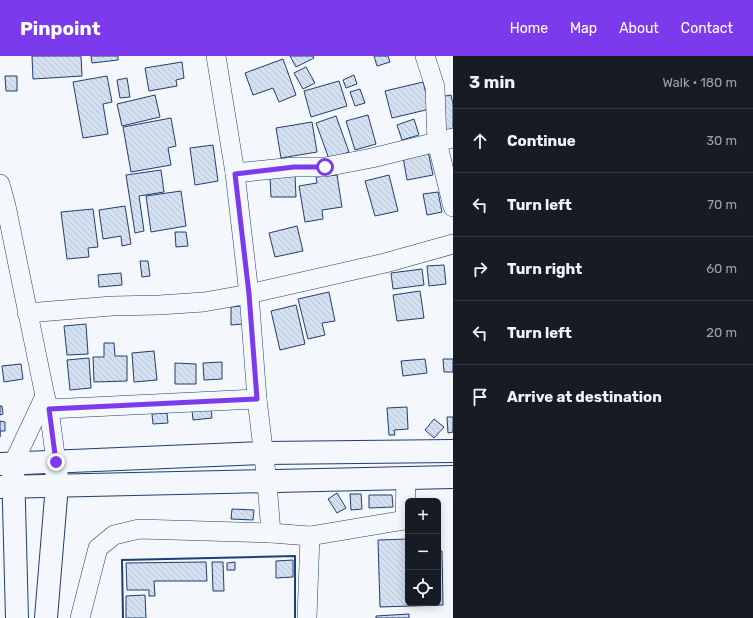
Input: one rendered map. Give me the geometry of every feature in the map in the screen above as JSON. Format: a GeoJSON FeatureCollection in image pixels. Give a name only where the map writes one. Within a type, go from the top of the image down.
{"type":"FeatureCollection","features":[{"type":"Feature","properties":{"kind":"main road"},"geometry":{"type":"LineString","coordinates":[[17,618],[6,464],[264,453],[453,451]]}},
{"type":"Feature","properties":{"kind":"main road"},"geometry":{"type":"LineString","coordinates":[[46,618],[57,485],[56,462]]}},
{"type":"Feature","properties":{"kind":"main road"},"geometry":{"type":"LineString","coordinates":[[7,487],[453,477]]}},
{"type":"Feature","properties":{"kind":"street"},"geometry":{"type":"LineString","coordinates":[[216,56],[235,174],[249,294],[257,399],[264,453],[271,533]]}},
{"type":"Feature","properties":{"kind":"street"},"geometry":{"type":"LineString","coordinates":[[425,56],[435,87],[445,140],[453,207]]}},
{"type":"Feature","properties":{"kind":"street"},"geometry":{"type":"LineString","coordinates":[[235,174],[294,167],[325,167],[372,158],[445,140]]}},
{"type":"Feature","properties":{"kind":"street"},"geometry":{"type":"LineString","coordinates":[[0,184],[3,206],[47,403],[56,462]]}},
{"type":"Feature","properties":{"kind":"street"},"geometry":{"type":"LineString","coordinates":[[27,313],[112,306],[204,302],[249,294],[385,263],[453,244]]}},
{"type":"Feature","properties":{"kind":"street"},"geometry":{"type":"LineString","coordinates":[[47,403],[257,399]]}},
{"type":"Feature","properties":{"kind":"street"},"geometry":{"type":"LineString","coordinates":[[6,464],[47,403]]}},
{"type":"Feature","properties":{"kind":"street"},"geometry":{"type":"LineString","coordinates":[[80,618],[98,548],[114,535],[139,528],[310,536],[405,520],[406,479]]}},
{"type":"Feature","properties":{"kind":"street"},"geometry":{"type":"LineString","coordinates":[[307,618],[310,536]]}},
{"type":"Feature","properties":{"kind":"building"},"geometry":{"type":"Polygon","coordinates":[[[32,56],[81,56],[82,76],[33,79],[32,56]]]}},
{"type":"Feature","properties":{"kind":"building"},"geometry":{"type":"Polygon","coordinates":[[[91,56],[118,56],[118,60],[92,63],[91,56]]]}},
{"type":"Feature","properties":{"kind":"building"},"geometry":{"type":"Polygon","coordinates":[[[290,56],[313,56],[314,58],[296,67],[290,56]]]}},
{"type":"Feature","properties":{"kind":"building"},"geometry":{"type":"Polygon","coordinates":[[[374,56],[388,56],[390,62],[377,66],[374,56]]]}},
{"type":"Feature","properties":{"kind":"building"},"geometry":{"type":"Polygon","coordinates":[[[283,59],[296,95],[279,102],[273,88],[253,95],[245,73],[283,59]]]}},
{"type":"Feature","properties":{"kind":"building"},"geometry":{"type":"Polygon","coordinates":[[[182,62],[184,78],[176,80],[177,86],[149,91],[145,68],[182,62]]]}},
{"type":"Feature","properties":{"kind":"building"},"geometry":{"type":"Polygon","coordinates":[[[306,67],[315,83],[303,89],[294,73],[306,67]]]}},
{"type":"Feature","properties":{"kind":"building"},"geometry":{"type":"Polygon","coordinates":[[[354,75],[357,84],[346,88],[343,80],[354,75]]]}},
{"type":"Feature","properties":{"kind":"building"},"geometry":{"type":"Polygon","coordinates":[[[5,76],[17,76],[17,91],[6,91],[5,76]]]}},
{"type":"Feature","properties":{"kind":"building"},"geometry":{"type":"Polygon","coordinates":[[[107,76],[112,102],[103,104],[108,134],[83,138],[73,82],[107,76]]]}},
{"type":"Feature","properties":{"kind":"building"},"geometry":{"type":"Polygon","coordinates":[[[127,78],[130,97],[120,98],[117,80],[127,78]]]}},
{"type":"Feature","properties":{"kind":"building"},"geometry":{"type":"Polygon","coordinates":[[[339,81],[347,106],[311,117],[304,91],[339,81]]]}},
{"type":"Feature","properties":{"kind":"building"},"geometry":{"type":"Polygon","coordinates":[[[423,82],[430,109],[392,118],[385,91],[423,82]]]}},
{"type":"Feature","properties":{"kind":"building"},"geometry":{"type":"Polygon","coordinates":[[[360,89],[365,103],[355,106],[350,92],[360,89]]]}},
{"type":"Feature","properties":{"kind":"building"},"geometry":{"type":"Polygon","coordinates":[[[155,95],[160,117],[122,126],[117,104],[155,95]]]}},
{"type":"Feature","properties":{"kind":"building"},"geometry":{"type":"Polygon","coordinates":[[[451,95],[453,104],[453,129],[446,130],[440,97],[451,95]]]}},
{"type":"Feature","properties":{"kind":"building"},"geometry":{"type":"Polygon","coordinates":[[[368,115],[376,144],[355,150],[346,121],[368,115]]]}},
{"type":"Feature","properties":{"kind":"building"},"geometry":{"type":"Polygon","coordinates":[[[336,116],[349,152],[329,159],[316,123],[336,116]]]}},
{"type":"Feature","properties":{"kind":"building"},"geometry":{"type":"Polygon","coordinates":[[[171,118],[176,146],[168,148],[171,165],[131,172],[123,127],[171,118]]]}},
{"type":"Feature","properties":{"kind":"building"},"geometry":{"type":"Polygon","coordinates":[[[414,119],[419,135],[402,140],[397,125],[414,119]]]}},
{"type":"Feature","properties":{"kind":"building"},"geometry":{"type":"Polygon","coordinates":[[[312,122],[317,152],[281,158],[276,128],[312,122]]]}},
{"type":"Feature","properties":{"kind":"building"},"geometry":{"type":"Polygon","coordinates":[[[213,145],[218,181],[195,185],[190,148],[213,145]]]}},
{"type":"Feature","properties":{"kind":"building"},"geometry":{"type":"Polygon","coordinates":[[[428,151],[433,175],[407,180],[403,157],[428,151]]]}},
{"type":"Feature","properties":{"kind":"building"},"geometry":{"type":"Polygon","coordinates":[[[161,170],[164,192],[139,196],[144,231],[135,233],[126,175],[161,170]]]}},
{"type":"Feature","properties":{"kind":"building"},"geometry":{"type":"Polygon","coordinates":[[[295,175],[296,197],[271,197],[270,176],[295,175]]]}},
{"type":"Feature","properties":{"kind":"building"},"geometry":{"type":"Polygon","coordinates":[[[337,175],[342,207],[322,210],[323,219],[305,222],[299,186],[317,183],[316,177],[337,175]]]}},
{"type":"Feature","properties":{"kind":"building"},"geometry":{"type":"Polygon","coordinates":[[[389,175],[398,211],[375,216],[365,181],[389,175]]]}},
{"type":"Feature","properties":{"kind":"building"},"geometry":{"type":"Polygon","coordinates":[[[181,191],[186,226],[151,232],[146,196],[181,191]]]}},
{"type":"Feature","properties":{"kind":"building"},"geometry":{"type":"Polygon","coordinates":[[[438,192],[442,212],[427,215],[423,194],[438,192]]]}},
{"type":"Feature","properties":{"kind":"building"},"geometry":{"type":"Polygon","coordinates":[[[125,206],[131,244],[122,246],[121,236],[103,239],[99,210],[125,206]]]}},
{"type":"Feature","properties":{"kind":"building"},"geometry":{"type":"Polygon","coordinates":[[[93,209],[98,247],[88,248],[89,257],[67,259],[61,212],[93,209]]]}},
{"type":"Feature","properties":{"kind":"building"},"geometry":{"type":"Polygon","coordinates":[[[297,226],[303,251],[275,257],[269,233],[297,226]]]}},
{"type":"Feature","properties":{"kind":"building"},"geometry":{"type":"Polygon","coordinates":[[[175,232],[186,232],[188,246],[176,247],[175,232]]]}},
{"type":"Feature","properties":{"kind":"building"},"geometry":{"type":"Polygon","coordinates":[[[140,261],[148,261],[150,276],[142,277],[140,261]]]}},
{"type":"Feature","properties":{"kind":"building"},"geometry":{"type":"Polygon","coordinates":[[[444,265],[446,284],[429,286],[427,266],[444,265]]]}},
{"type":"Feature","properties":{"kind":"building"},"geometry":{"type":"Polygon","coordinates":[[[422,269],[424,285],[393,289],[391,273],[422,269]]]}},
{"type":"Feature","properties":{"kind":"building"},"geometry":{"type":"Polygon","coordinates":[[[121,273],[122,285],[99,287],[98,275],[121,273]]]}},
{"type":"Feature","properties":{"kind":"building"},"geometry":{"type":"Polygon","coordinates":[[[420,291],[424,318],[397,321],[393,295],[420,291]]]}},
{"type":"Feature","properties":{"kind":"building"},"geometry":{"type":"Polygon","coordinates":[[[329,292],[335,321],[322,323],[325,335],[308,339],[298,299],[329,292]]]}},
{"type":"Feature","properties":{"kind":"building"},"geometry":{"type":"Polygon","coordinates":[[[296,305],[305,344],[280,350],[271,311],[296,305]]]}},
{"type":"Feature","properties":{"kind":"building"},"geometry":{"type":"Polygon","coordinates":[[[242,306],[243,324],[231,325],[231,307],[242,306]]]}},
{"type":"Feature","properties":{"kind":"building"},"geometry":{"type":"Polygon","coordinates":[[[86,324],[88,354],[67,355],[64,326],[86,324]]]}},
{"type":"Feature","properties":{"kind":"building"},"geometry":{"type":"Polygon","coordinates":[[[104,343],[114,343],[115,356],[127,356],[127,381],[94,382],[93,357],[104,357],[104,343]]]}},
{"type":"Feature","properties":{"kind":"building"},"geometry":{"type":"Polygon","coordinates":[[[154,351],[157,380],[134,382],[132,353],[154,351]]]}},
{"type":"Feature","properties":{"kind":"building"},"geometry":{"type":"Polygon","coordinates":[[[89,358],[91,388],[70,390],[67,360],[89,358]]]}},
{"type":"Feature","properties":{"kind":"building"},"geometry":{"type":"Polygon","coordinates":[[[425,359],[427,373],[403,376],[401,361],[425,359]]]}},
{"type":"Feature","properties":{"kind":"building"},"geometry":{"type":"Polygon","coordinates":[[[443,359],[453,359],[453,372],[444,372],[443,359]]]}},
{"type":"Feature","properties":{"kind":"building"},"geometry":{"type":"Polygon","coordinates":[[[222,362],[222,379],[204,380],[203,363],[222,362]]]}},
{"type":"Feature","properties":{"kind":"building"},"geometry":{"type":"Polygon","coordinates":[[[175,363],[196,364],[196,384],[175,384],[175,363]]]}},
{"type":"Feature","properties":{"kind":"building"},"geometry":{"type":"Polygon","coordinates":[[[21,364],[23,379],[4,382],[2,366],[21,364]]]}},
{"type":"Feature","properties":{"kind":"building"},"geometry":{"type":"Polygon","coordinates":[[[0,406],[2,406],[3,414],[0,415],[0,406]]]}},
{"type":"Feature","properties":{"kind":"building"},"geometry":{"type":"Polygon","coordinates":[[[407,407],[408,429],[394,430],[395,435],[389,435],[387,408],[407,407]]]}},
{"type":"Feature","properties":{"kind":"building"},"geometry":{"type":"Polygon","coordinates":[[[211,409],[212,418],[193,420],[192,410],[211,409]]]}},
{"type":"Feature","properties":{"kind":"building"},"geometry":{"type":"Polygon","coordinates":[[[167,413],[168,423],[153,424],[152,414],[167,413]]]}},
{"type":"Feature","properties":{"kind":"building"},"geometry":{"type":"Polygon","coordinates":[[[447,417],[453,417],[453,432],[448,433],[447,417]]]}},
{"type":"Feature","properties":{"kind":"building"},"geometry":{"type":"Polygon","coordinates":[[[434,419],[444,427],[434,438],[425,430],[434,419]]]}},
{"type":"Feature","properties":{"kind":"building"},"geometry":{"type":"Polygon","coordinates":[[[0,421],[5,422],[5,431],[0,431],[0,421]]]}},
{"type":"Feature","properties":{"kind":"building"},"geometry":{"type":"Polygon","coordinates":[[[337,493],[346,508],[337,513],[328,499],[337,493]]]}},
{"type":"Feature","properties":{"kind":"building"},"geometry":{"type":"Polygon","coordinates":[[[350,494],[361,494],[362,509],[351,510],[350,494]]]}},
{"type":"Feature","properties":{"kind":"building"},"geometry":{"type":"Polygon","coordinates":[[[369,495],[392,495],[393,507],[369,508],[369,495]]]}},
{"type":"Feature","properties":{"kind":"building"},"geometry":{"type":"Polygon","coordinates":[[[232,509],[254,510],[253,520],[231,519],[232,509]]]}},
{"type":"Feature","properties":{"kind":"building"},"geometry":{"type":"Polygon","coordinates":[[[405,539],[405,606],[412,606],[380,607],[378,540],[405,539]]]}},
{"type":"Feature","properties":{"kind":"building"},"geometry":{"type":"Polygon","coordinates":[[[441,551],[442,551],[443,605],[441,605],[441,551]]]}},
{"type":"Feature","properties":{"kind":"building"},"geometry":{"type":"Polygon","coordinates":[[[293,560],[293,577],[276,578],[276,561],[293,560]]]}},
{"type":"Feature","properties":{"kind":"building"},"geometry":{"type":"Polygon","coordinates":[[[206,562],[207,581],[154,581],[155,596],[149,596],[149,590],[127,590],[126,563],[206,562]]]}},
{"type":"Feature","properties":{"kind":"building"},"geometry":{"type":"Polygon","coordinates":[[[212,562],[223,562],[224,591],[213,591],[212,562]]]}},
{"type":"Feature","properties":{"kind":"building"},"geometry":{"type":"Polygon","coordinates":[[[235,562],[235,570],[227,570],[227,563],[235,562]]]}},
{"type":"Feature","properties":{"kind":"building"},"geometry":{"type":"Polygon","coordinates":[[[145,595],[146,618],[126,618],[126,596],[145,595]]]}},
{"type":"Feature","properties":{"kind":"building"},"geometry":{"type":"Polygon","coordinates":[[[409,614],[409,618],[376,618],[376,616],[409,614]]]}},
{"type":"Feature","properties":{"kind":"wall"},"geometry":{"type":"LineString","coordinates":[[123,618],[122,560],[295,556],[295,618]]}},
{"type":"Feature","properties":{"kind":"route"},"geometry":{"type":"LineString","coordinates":[[56,462],[49,409],[257,399],[249,294],[235,174],[294,167],[325,167]]}}]}
